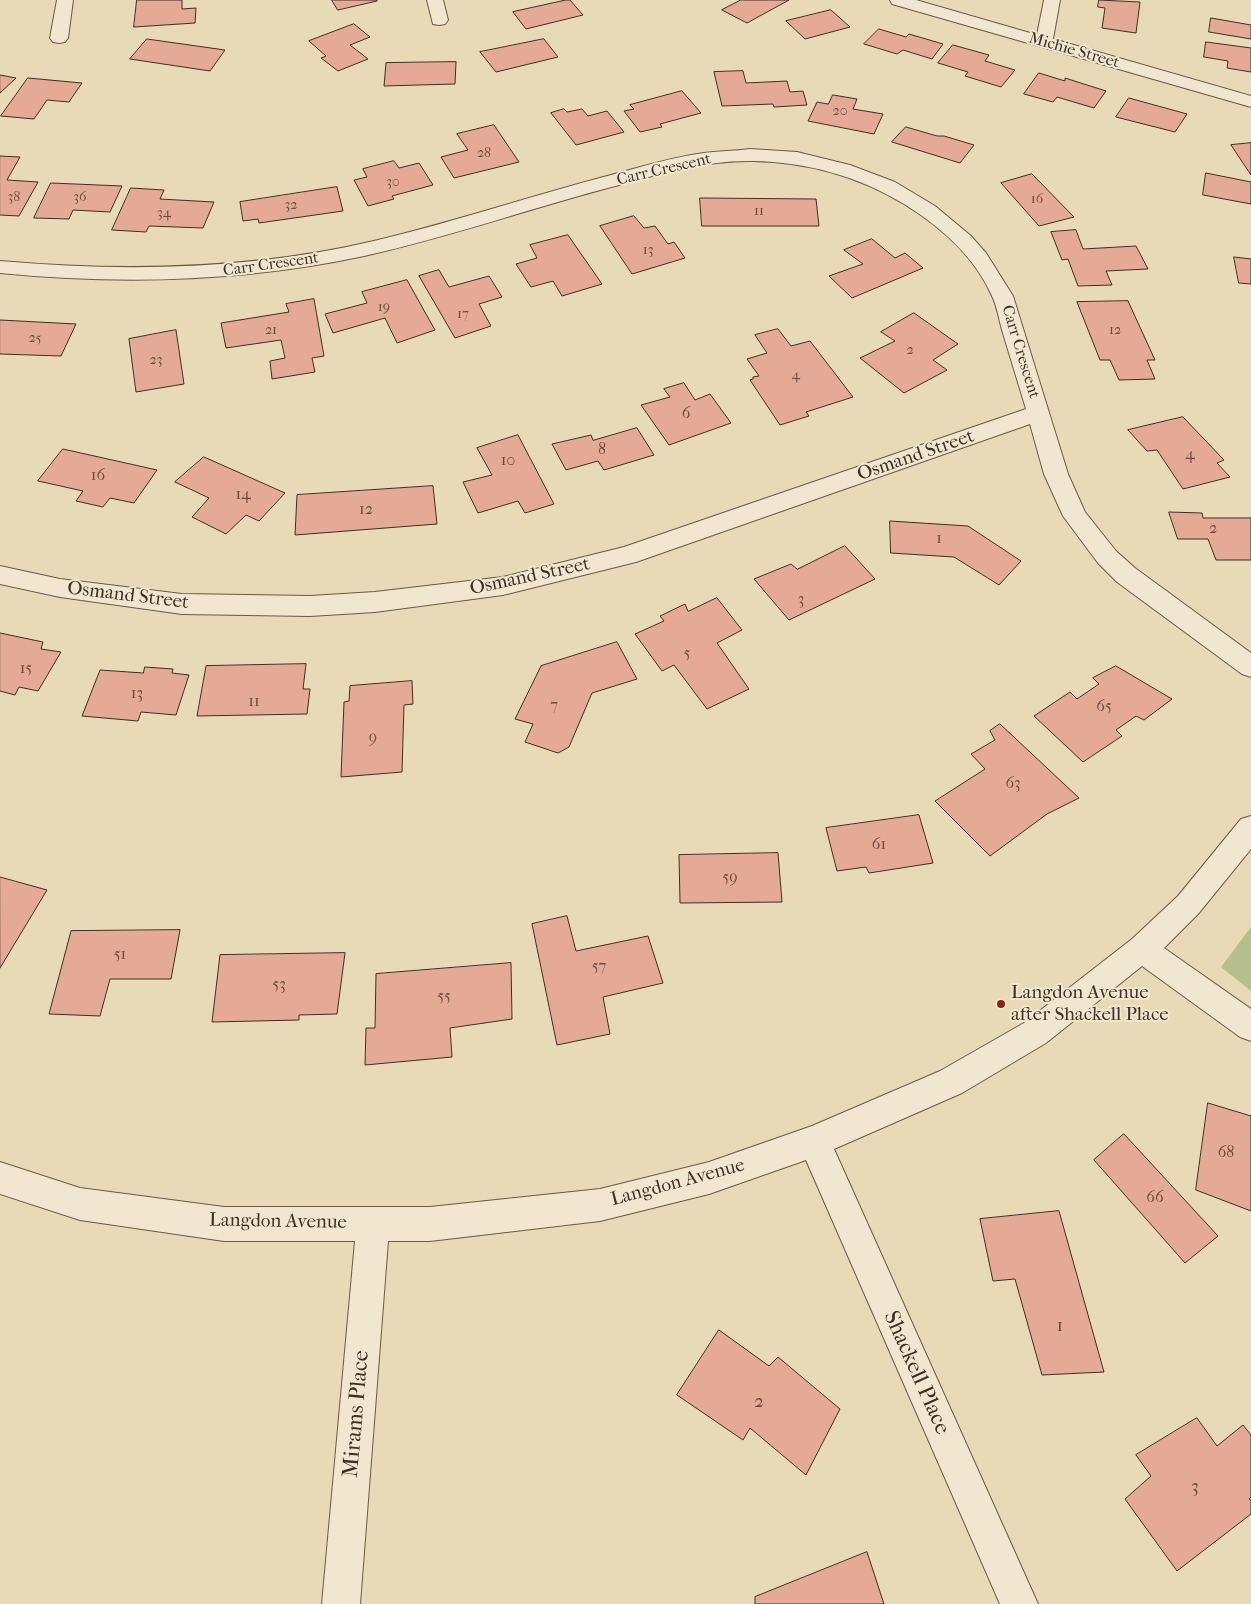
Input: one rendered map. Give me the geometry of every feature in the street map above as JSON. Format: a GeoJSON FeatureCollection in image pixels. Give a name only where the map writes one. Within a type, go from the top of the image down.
{"type":"FeatureCollection","features":[{"type":"Feature","properties":{"kind":"street"},"geometry":{"type":"LineString","coordinates":[[59,38],[65,0]]}},
{"type":"Feature","properties":{"kind":"street"},"geometry":{"type":"LineString","coordinates":[[435,0],[439,20]]}},
{"type":"Feature","properties":{"kind":"street","name":"Michie Street"},"geometry":{"type":"LineString","coordinates":[[898,0],[1251,102]]}},
{"type":"Feature","properties":{"kind":"street"},"geometry":{"type":"LineString","coordinates":[[1044,42],[1052,0]]}},
{"type":"Feature","properties":{"kind":"street","name":"Carr Crescent"},"geometry":{"type":"LineString","coordinates":[[0,266],[48,272],[135,276],[224,272],[269,267],[358,251],[696,160],[750,155],[797,158],[844,169],[888,186],[928,210],[964,240],[979,258],[1003,296],[1056,474],[1075,516],[1107,557],[1126,575],[1251,667]]}},
{"type":"Feature","properties":{"kind":"street","name":"Osmand Street"},"geometry":{"type":"LineString","coordinates":[[0,575],[60,588],[192,604],[310,606],[375,602],[503,586],[627,556],[1038,413]]}},
{"type":"Feature","properties":{"kind":"street","name":"Langdon Avenue"},"geometry":{"type":"LineString","coordinates":[[0,1178],[80,1204],[224,1224],[430,1224],[600,1205],[709,1178],[814,1141],[951,1082],[1035,1033],[1142,949],[1188,906],[1251,828]]}},
{"type":"Feature","properties":{"kind":"street"},"geometry":{"type":"LineString","coordinates":[[1142,949],[1251,1027]]}},
{"type":"Feature","properties":{"kind":"street","name":"Shackell Place"},"geometry":{"type":"LineString","coordinates":[[814,1141],[1019,1604]]}},
{"type":"Feature","properties":{"kind":"street","name":"Mirams Place"},"geometry":{"type":"LineString","coordinates":[[342,1604],[373,1224]]}},
{"type":"Feature","properties":{"kind":"green space"},"geometry":{"type":"Polygon","coordinates":[[[1251,927],[1251,991],[1221,967],[1251,927]]]}},
{"type":"Feature","properties":{"kind":"building"},"geometry":{"type":"Polygon","coordinates":[[[137,0],[182,0],[182,9],[196,8],[195,23],[134,27],[137,0]]]}},
{"type":"Feature","properties":{"kind":"building"},"geometry":{"type":"Polygon","coordinates":[[[332,0],[377,0],[377,1],[338,10],[332,0]]]}},
{"type":"Feature","properties":{"kind":"building"},"geometry":{"type":"Polygon","coordinates":[[[570,0],[583,15],[526,29],[513,12],[570,0]]]}},
{"type":"Feature","properties":{"kind":"building"},"geometry":{"type":"Polygon","coordinates":[[[741,0],[789,0],[747,23],[722,10],[741,0]]]}},
{"type":"Feature","properties":{"kind":"building"},"geometry":{"type":"Polygon","coordinates":[[[1099,0],[1140,2],[1136,33],[1102,28],[1105,8],[1098,7],[1099,0]]]}},
{"type":"Feature","properties":{"kind":"building"},"geometry":{"type":"Polygon","coordinates":[[[831,10],[850,27],[805,39],[786,21],[831,10]]]}},
{"type":"Feature","properties":{"kind":"building"},"geometry":{"type":"Polygon","coordinates":[[[1211,18],[1251,25],[1251,39],[1209,32],[1211,18]]]}},
{"type":"Feature","properties":{"kind":"building"},"geometry":{"type":"Polygon","coordinates":[[[354,24],[370,37],[350,45],[368,59],[338,71],[321,58],[326,56],[309,41],[354,24]]]}},
{"type":"Feature","properties":{"kind":"building"},"geometry":{"type":"Polygon","coordinates":[[[879,29],[906,37],[909,34],[943,44],[932,59],[903,50],[897,54],[864,44],[879,29]]]}},
{"type":"Feature","properties":{"kind":"building"},"geometry":{"type":"Polygon","coordinates":[[[147,39],[225,50],[210,71],[130,59],[147,39]]]}},
{"type":"Feature","properties":{"kind":"building"},"geometry":{"type":"Polygon","coordinates":[[[544,39],[558,57],[496,72],[480,52],[544,39]]]}},
{"type":"Feature","properties":{"kind":"building"},"geometry":{"type":"Polygon","coordinates":[[[1206,42],[1251,48],[1251,72],[1227,68],[1228,61],[1204,57],[1206,42]]]}},
{"type":"Feature","properties":{"kind":"building"},"geometry":{"type":"Polygon","coordinates":[[[953,45],[989,55],[985,61],[1015,70],[1001,87],[965,76],[968,72],[938,63],[953,45]]]}},
{"type":"Feature","properties":{"kind":"building"},"geometry":{"type":"Polygon","coordinates":[[[456,62],[455,84],[384,86],[386,63],[456,62]]]}},
{"type":"Feature","properties":{"kind":"building"},"geometry":{"type":"Polygon","coordinates":[[[743,71],[746,83],[787,81],[790,92],[803,91],[807,105],[774,107],[773,104],[722,106],[714,72],[743,71]]]}},
{"type":"Feature","properties":{"kind":"building"},"geometry":{"type":"Polygon","coordinates":[[[1039,73],[1065,81],[1065,78],[1106,91],[1094,108],[1057,97],[1053,102],[1024,94],[1039,73]]]}},
{"type":"Feature","properties":{"kind":"building"},"geometry":{"type":"Polygon","coordinates":[[[0,75],[16,78],[0,93],[0,75]]]}},
{"type":"Feature","properties":{"kind":"building"},"geometry":{"type":"Polygon","coordinates":[[[28,78],[82,83],[69,102],[47,100],[34,119],[1,116],[28,78]]]}},
{"type":"Feature","properties":{"kind":"building"},"geometry":{"type":"Polygon","coordinates":[[[682,91],[701,113],[660,124],[662,127],[640,132],[624,111],[634,109],[630,105],[682,91]]]}},
{"type":"Feature","properties":{"kind":"building"},"geometry":{"type":"Polygon","coordinates":[[[833,95],[857,99],[853,109],[883,114],[874,134],[808,121],[817,102],[828,104],[833,95]]]}},
{"type":"Feature","properties":{"kind":"building"},"geometry":{"type":"Polygon","coordinates":[[[1129,98],[1187,114],[1175,132],[1116,117],[1129,98]]]}},
{"type":"Feature","properties":{"kind":"building"},"geometry":{"type":"Polygon","coordinates":[[[564,109],[567,112],[582,109],[588,116],[607,111],[624,132],[576,145],[551,113],[564,109]]]}},
{"type":"Feature","properties":{"kind":"building"},"geometry":{"type":"Polygon","coordinates":[[[494,125],[519,162],[454,178],[441,157],[468,150],[457,134],[494,125]]]}},
{"type":"Feature","properties":{"kind":"building"},"geometry":{"type":"Polygon","coordinates":[[[906,127],[974,145],[960,163],[892,142],[906,127]]]}},
{"type":"Feature","properties":{"kind":"building"},"geometry":{"type":"Polygon","coordinates":[[[1251,143],[1251,175],[1231,145],[1251,143]]]}},
{"type":"Feature","properties":{"kind":"building"},"geometry":{"type":"Polygon","coordinates":[[[0,156],[20,157],[7,180],[38,182],[19,216],[0,215],[0,156]]]}},
{"type":"Feature","properties":{"kind":"building"},"geometry":{"type":"Polygon","coordinates":[[[394,161],[399,168],[419,163],[433,185],[392,196],[394,199],[368,206],[354,180],[367,177],[363,169],[394,161]]]}},
{"type":"Feature","properties":{"kind":"building"},"geometry":{"type":"Polygon","coordinates":[[[1206,173],[1251,182],[1251,204],[1203,195],[1206,173]]]}},
{"type":"Feature","properties":{"kind":"building"},"geometry":{"type":"Polygon","coordinates":[[[1032,174],[1074,217],[1039,226],[1001,183],[1032,174]]]}},
{"type":"Feature","properties":{"kind":"building"},"geometry":{"type":"Polygon","coordinates":[[[51,183],[122,186],[110,212],[73,210],[69,219],[34,218],[51,183]]]}},
{"type":"Feature","properties":{"kind":"building"},"geometry":{"type":"Polygon","coordinates":[[[337,187],[343,211],[259,223],[258,219],[243,221],[240,202],[337,187]]]}},
{"type":"Feature","properties":{"kind":"building"},"geometry":{"type":"Polygon","coordinates":[[[131,188],[164,190],[160,199],[214,202],[203,228],[149,226],[146,232],[112,230],[131,188]]]}},
{"type":"Feature","properties":{"kind":"building"},"geometry":{"type":"Polygon","coordinates":[[[700,198],[816,199],[819,226],[702,226],[700,198]]]}},
{"type":"Feature","properties":{"kind":"building"},"geometry":{"type":"Polygon","coordinates":[[[634,216],[644,228],[655,226],[668,244],[674,242],[685,258],[632,274],[600,226],[634,216]]]}},
{"type":"Feature","properties":{"kind":"building"},"geometry":{"type":"Polygon","coordinates":[[[1076,230],[1083,249],[1136,246],[1148,269],[1106,271],[1112,285],[1078,286],[1068,259],[1062,260],[1051,232],[1076,230]]]}},
{"type":"Feature","properties":{"kind":"building"},"geometry":{"type":"Polygon","coordinates":[[[568,235],[602,284],[562,296],[553,281],[531,287],[516,264],[537,258],[530,245],[568,235]]]}},
{"type":"Feature","properties":{"kind":"building"},"geometry":{"type":"Polygon","coordinates":[[[872,239],[895,258],[905,253],[923,268],[852,298],[829,276],[863,264],[844,250],[872,239]]]}},
{"type":"Feature","properties":{"kind":"building"},"geometry":{"type":"Polygon","coordinates":[[[1234,257],[1251,259],[1251,284],[1239,283],[1234,257]]]}},
{"type":"Feature","properties":{"kind":"building"},"geometry":{"type":"Polygon","coordinates":[[[439,270],[449,287],[489,276],[502,297],[479,304],[491,326],[455,338],[419,276],[439,270]]]}},
{"type":"Feature","properties":{"kind":"building"},"geometry":{"type":"Polygon","coordinates":[[[407,280],[435,330],[397,343],[385,318],[333,333],[325,314],[367,303],[362,292],[407,280]]]}},
{"type":"Feature","properties":{"kind":"building"},"geometry":{"type":"Polygon","coordinates":[[[314,299],[324,356],[312,358],[315,372],[272,379],[270,361],[285,358],[281,340],[226,348],[221,323],[289,312],[286,304],[314,299]]]}},
{"type":"Feature","properties":{"kind":"building"},"geometry":{"type":"Polygon","coordinates":[[[1128,301],[1155,360],[1147,360],[1155,379],[1119,380],[1110,360],[1100,360],[1077,302],[1128,301]]]}},
{"type":"Feature","properties":{"kind":"building"},"geometry":{"type":"Polygon","coordinates":[[[914,313],[958,344],[933,360],[947,370],[904,393],[860,358],[895,341],[881,332],[914,313]]]}},
{"type":"Feature","properties":{"kind":"building"},"geometry":{"type":"Polygon","coordinates":[[[0,320],[76,324],[61,356],[0,354],[0,320]]]}},
{"type":"Feature","properties":{"kind":"building"},"geometry":{"type":"Polygon","coordinates":[[[778,329],[791,346],[810,341],[853,397],[806,412],[809,416],[780,425],[750,380],[753,377],[759,376],[747,359],[767,353],[755,335],[778,329]]]}},
{"type":"Feature","properties":{"kind":"building"},"geometry":{"type":"Polygon","coordinates":[[[176,330],[184,384],[136,392],[129,339],[176,330]]]}},
{"type":"Feature","properties":{"kind":"building"},"geometry":{"type":"Polygon","coordinates":[[[684,383],[695,400],[710,394],[731,423],[669,445],[641,405],[670,397],[664,389],[684,383]]]}},
{"type":"Feature","properties":{"kind":"building"},"geometry":{"type":"Polygon","coordinates":[[[1183,417],[1224,460],[1217,463],[1230,477],[1183,489],[1157,450],[1147,451],[1128,430],[1183,417]]]}},
{"type":"Feature","properties":{"kind":"building"},"geometry":{"type":"Polygon","coordinates":[[[637,428],[654,455],[604,470],[598,461],[566,470],[552,444],[591,435],[593,440],[637,428]]]}},
{"type":"Feature","properties":{"kind":"building"},"geometry":{"type":"Polygon","coordinates":[[[518,435],[554,504],[525,513],[518,501],[478,513],[463,482],[492,475],[477,448],[518,435]]]}},
{"type":"Feature","properties":{"kind":"building"},"geometry":{"type":"Polygon","coordinates":[[[63,449],[157,470],[134,503],[110,498],[103,507],[76,501],[83,491],[38,481],[63,449]]]}},
{"type":"Feature","properties":{"kind":"building"},"geometry":{"type":"Polygon","coordinates":[[[204,457],[285,493],[259,521],[246,515],[226,534],[192,517],[209,498],[175,482],[204,457]]]}},
{"type":"Feature","properties":{"kind":"building"},"geometry":{"type":"Polygon","coordinates":[[[433,486],[437,524],[295,535],[297,495],[433,486]]]}},
{"type":"Feature","properties":{"kind":"building"},"geometry":{"type":"Polygon","coordinates":[[[1169,512],[1202,513],[1203,518],[1251,518],[1251,560],[1216,560],[1208,539],[1178,539],[1169,512]]]}},
{"type":"Feature","properties":{"kind":"building"},"geometry":{"type":"Polygon","coordinates":[[[890,521],[968,526],[1021,561],[999,585],[954,557],[891,553],[890,521]]]}},
{"type":"Feature","properties":{"kind":"building"},"geometry":{"type":"Polygon","coordinates":[[[845,546],[875,579],[789,620],[754,579],[791,564],[797,569],[845,546]]]}},
{"type":"Feature","properties":{"kind":"building"},"geometry":{"type":"Polygon","coordinates":[[[717,598],[742,630],[717,643],[749,689],[707,709],[674,665],[662,671],[635,634],[664,621],[660,616],[685,604],[688,611],[717,598]]]}},
{"type":"Feature","properties":{"kind":"building"},"geometry":{"type":"Polygon","coordinates":[[[0,633],[43,642],[41,649],[61,652],[38,691],[19,687],[15,695],[0,691],[0,633]]]}},
{"type":"Feature","properties":{"kind":"building"},"geometry":{"type":"Polygon","coordinates":[[[617,642],[637,679],[592,693],[569,747],[558,753],[525,742],[533,724],[515,719],[541,666],[617,642]]]}},
{"type":"Feature","properties":{"kind":"building"},"geometry":{"type":"Polygon","coordinates":[[[306,664],[303,689],[310,689],[307,714],[197,716],[206,666],[306,664]]]}},
{"type":"Feature","properties":{"kind":"building"},"geometry":{"type":"Polygon","coordinates":[[[1116,666],[1172,699],[1144,720],[1136,716],[1116,730],[1122,736],[1083,762],[1034,716],[1070,692],[1077,699],[1099,684],[1093,678],[1116,666]]]}},
{"type":"Feature","properties":{"kind":"building"},"geometry":{"type":"Polygon","coordinates":[[[145,667],[173,669],[172,673],[189,675],[176,715],[141,712],[138,721],[82,716],[100,670],[143,673],[145,667]]]}},
{"type":"Feature","properties":{"kind":"building"},"geometry":{"type":"Polygon","coordinates":[[[412,681],[413,704],[404,705],[402,772],[341,777],[344,702],[349,701],[350,686],[412,681]]]}},
{"type":"Feature","properties":{"kind":"building"},"geometry":{"type":"Polygon","coordinates":[[[1000,724],[1079,798],[1047,814],[990,856],[935,801],[985,769],[971,754],[995,740],[990,731],[1000,724]]]}},
{"type":"Feature","properties":{"kind":"building"},"geometry":{"type":"Polygon","coordinates":[[[919,815],[933,863],[869,873],[866,867],[837,871],[826,828],[919,815]]]}},
{"type":"Feature","properties":{"kind":"building"},"geometry":{"type":"Polygon","coordinates":[[[778,853],[782,902],[680,903],[679,855],[778,853]]]}},
{"type":"Feature","properties":{"kind":"building"},"geometry":{"type":"Polygon","coordinates":[[[0,877],[47,890],[0,968],[0,877]]]}},
{"type":"Feature","properties":{"kind":"building"},"geometry":{"type":"Polygon","coordinates":[[[567,916],[576,951],[648,936],[663,983],[603,997],[610,1034],[557,1045],[532,924],[567,916]]]}},
{"type":"Feature","properties":{"kind":"building"},"geometry":{"type":"Polygon","coordinates":[[[180,930],[171,979],[110,979],[100,1016],[49,1014],[71,931],[180,930]]]}},
{"type":"Feature","properties":{"kind":"building"},"geometry":{"type":"Polygon","coordinates":[[[345,953],[337,1014],[299,1015],[299,1020],[212,1022],[220,955],[345,953]]]}},
{"type":"Feature","properties":{"kind":"building"},"geometry":{"type":"Polygon","coordinates":[[[511,963],[512,1019],[450,1028],[452,1057],[365,1065],[366,1028],[375,1028],[376,974],[511,963]]]}},
{"type":"Feature","properties":{"kind":"building"},"geometry":{"type":"Polygon","coordinates":[[[1208,1103],[1251,1116],[1251,1211],[1196,1190],[1208,1103]]]}},
{"type":"Feature","properties":{"kind":"building"},"geometry":{"type":"Polygon","coordinates":[[[1124,1134],[1218,1236],[1185,1263],[1094,1160],[1124,1134]]]}},
{"type":"Feature","properties":{"kind":"building"},"geometry":{"type":"Polygon","coordinates":[[[1059,1211],[1104,1372],[1042,1375],[1015,1279],[993,1281],[980,1219],[1059,1211]]]}},
{"type":"Feature","properties":{"kind":"building"},"geometry":{"type":"Polygon","coordinates":[[[719,1330],[769,1366],[778,1357],[840,1409],[806,1475],[750,1428],[743,1440],[677,1395],[719,1330]]]}},
{"type":"Feature","properties":{"kind":"building"},"geometry":{"type":"Polygon","coordinates":[[[1197,1418],[1217,1446],[1243,1425],[1251,1435],[1251,1497],[1249,1499],[1251,1500],[1251,1514],[1177,1571],[1125,1499],[1151,1476],[1136,1455],[1197,1418]]]}},
{"type":"Feature","properties":{"kind":"building"},"geometry":{"type":"Polygon","coordinates":[[[867,1552],[884,1604],[755,1604],[755,1597],[867,1552]]]}},
{"type":"Feature","properties":{"kind":"place","name":"Langdon Avenue after Shackell Place"},"geometry":{"type":"Point","coordinates":[1001,1004]}}]}
